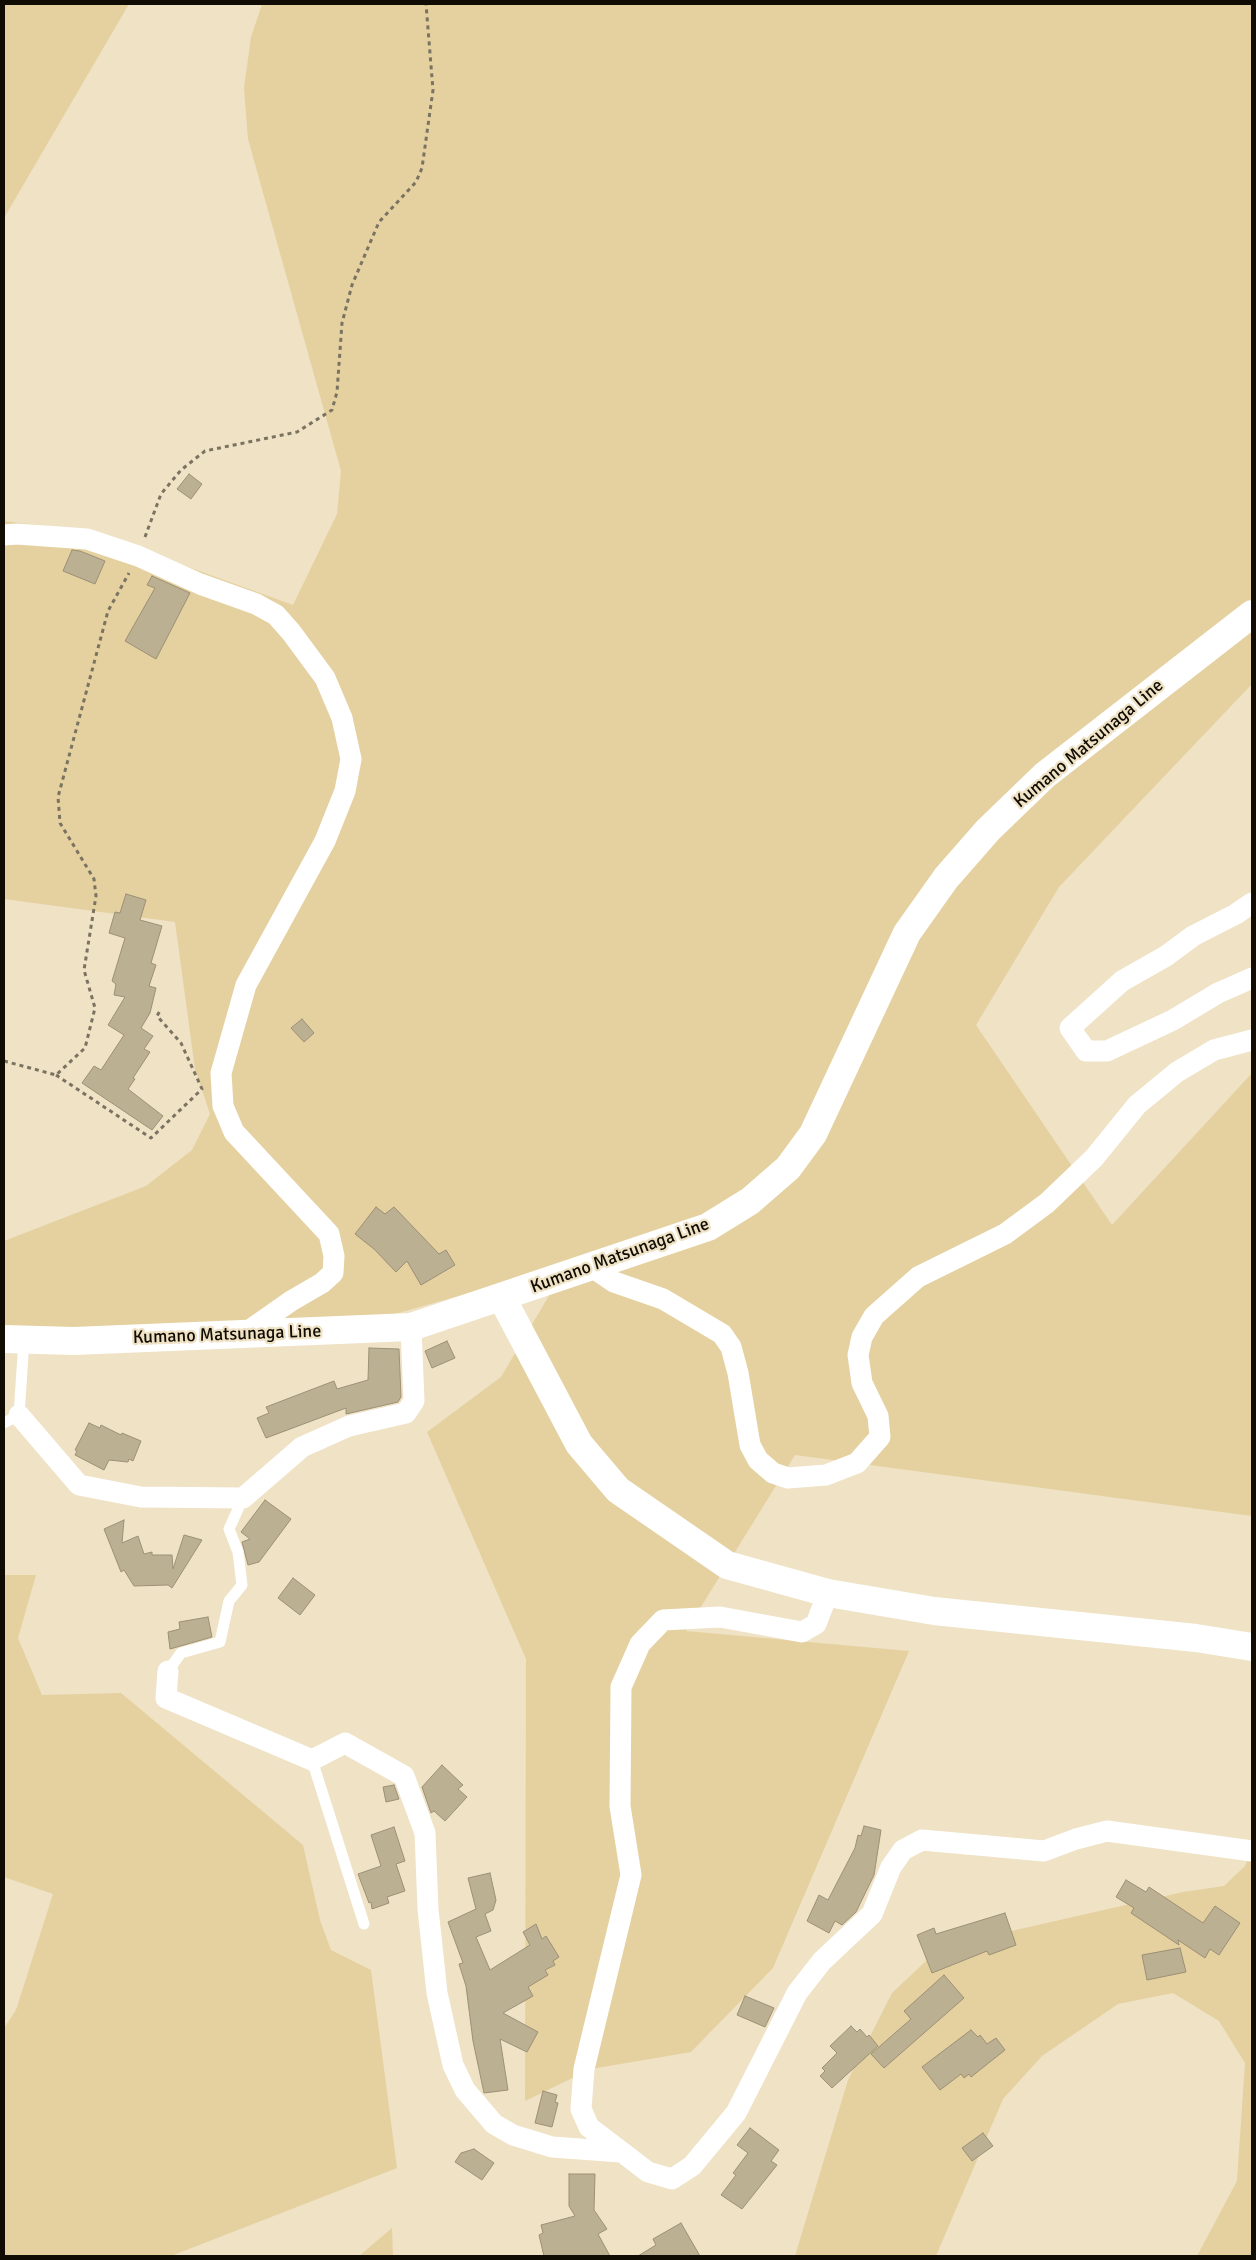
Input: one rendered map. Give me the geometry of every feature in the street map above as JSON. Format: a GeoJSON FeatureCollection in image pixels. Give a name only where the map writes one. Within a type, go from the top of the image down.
{"type":"FeatureCollection","features":[{"type":"Feature","properties":{"kind":"main road","name":"Kumano Matsunaga Line"},"geometry":{"type":"LineString","coordinates":[[14,1339],[74,1341],[411,1327],[502,1298],[708,1227],[750,1201],[788,1168],[812,1134],[907,932],[946,878],[988,830],[1045,775],[1252,614]]}},
{"type":"Feature","properties":{"kind":"main road"},"geometry":{"type":"LineString","coordinates":[[502,1298],[579,1444],[618,1490],[727,1565],[828,1593],[934,1611],[1196,1638],[1252,1647]]}},
{"type":"Feature","properties":{"kind":"street"},"geometry":{"type":"LineString","coordinates":[[4,535],[17,534],[87,539],[138,556],[200,584],[256,604],[276,615],[291,632],[325,678],[342,718],[351,759],[345,791],[325,842],[246,985],[221,1073],[222,1106],[234,1132],[329,1234],[334,1256],[333,1273],[322,1283],[291,1301],[244,1334]]}},
{"type":"Feature","properties":{"kind":"street"},"geometry":{"type":"LineString","coordinates":[[1252,903],[1236,914],[1193,936],[1166,956],[1122,981],[1070,1028],[1086,1051],[1107,1051],[1173,1020],[1218,993],[1252,978]]}},
{"type":"Feature","properties":{"kind":"street"},"geometry":{"type":"LineString","coordinates":[[592,1267],[614,1282],[663,1299],[722,1334],[731,1347],[738,1373],[750,1445],[758,1460],[772,1473],[788,1478],[826,1475],[857,1463],[880,1437],[878,1416],[862,1384],[858,1355],[862,1336],[874,1316],[918,1277],[1005,1234],[1047,1203],[1094,1158],[1137,1105],[1177,1072],[1214,1050],[1252,1040]]}},
{"type":"Feature","properties":{"kind":"street"},"geometry":{"type":"LineString","coordinates":[[12,1419],[79,1484],[141,1497],[243,1498],[302,1447],[349,1426],[406,1413],[414,1401],[411,1327]]}},
{"type":"Feature","properties":{"kind":"street"},"geometry":{"type":"LineString","coordinates":[[828,1593],[816,1624],[802,1632],[720,1617],[663,1620],[640,1644],[621,1687],[620,1806],[631,1875],[584,2068],[581,2108],[589,2127],[648,2172],[672,2179],[692,2166],[736,2113],[797,1993],[822,1961],[872,1914],[891,1867],[903,1850],[922,1840],[1044,1852],[1076,1839],[1107,1831],[1252,1851]]}},
{"type":"Feature","properties":{"kind":"street"},"geometry":{"type":"LineString","coordinates":[[168,1671],[166,1698],[312,1760],[345,1743],[404,1776],[425,1833],[428,1909],[437,1993],[453,2066],[465,2090],[494,2124],[513,2135],[552,2147],[621,2152]]}},
{"type":"Feature","properties":{"kind":"lane"},"geometry":{"type":"LineString","coordinates":[[12,1419],[14,1339]]}},
{"type":"Feature","properties":{"kind":"lane"},"geometry":{"type":"LineString","coordinates":[[168,1671],[181,1653],[220,1642],[229,1601],[242,1585],[238,1552],[229,1529],[243,1498]]}},
{"type":"Feature","properties":{"kind":"lane"},"geometry":{"type":"LineString","coordinates":[[312,1760],[364,1924]]}},
{"type":"Feature","properties":{"kind":"path"},"geometry":{"type":"LineString","coordinates":[[148,528],[161,494],[181,470],[205,452],[231,444],[297,432],[332,410],[337,392],[342,323],[352,284],[380,222],[416,182],[422,168],[433,90],[426,4]]}},
{"type":"Feature","properties":{"kind":"path"},"geometry":{"type":"LineString","coordinates":[[56,1075],[85,1048],[95,1008],[84,970],[96,896],[94,879],[60,822],[58,796],[108,611],[138,556]]}},
{"type":"Feature","properties":{"kind":"path"},"geometry":{"type":"LineString","coordinates":[[4,1061],[56,1075],[151,1138],[202,1089],[181,1043],[157,1016],[161,1010]]}},
{"type":"Feature","properties":{"kind":"shaded area"},"geometry":{"type":"Polygon","coordinates":[[[4,4],[129,4],[4,218],[4,4]]]}},
{"type":"Feature","properties":{"kind":"shaded area"},"geometry":{"type":"Polygon","coordinates":[[[262,4],[1252,4],[1252,684],[1059,887],[976,1025],[1112,1225],[1252,1073],[1252,1516],[795,1455],[686,1631],[909,1651],[773,1968],[691,2052],[591,2069],[525,2101],[526,1659],[427,1432],[501,1377],[567,1265],[360,1324],[4,1331],[4,1241],[146,1186],[192,1150],[210,1114],[195,1069],[175,922],[4,899],[4,521],[89,531],[293,605],[337,514],[341,471],[248,139],[244,88],[251,37],[262,4]]]}},
{"type":"Feature","properties":{"kind":"shaded area"},"geometry":{"type":"Polygon","coordinates":[[[4,1575],[36,1575],[18,1638],[42,1695],[121,1693],[303,1845],[320,1920],[331,1950],[371,1970],[397,2168],[171,2256],[4,2256],[4,2028],[16,2010],[53,1894],[4,1877],[4,1575]]]}},
{"type":"Feature","properties":{"kind":"shaded area"},"geometry":{"type":"Polygon","coordinates":[[[1252,1850],[1252,2256],[1197,2256],[1237,2181],[1245,2063],[1219,2021],[1173,1993],[1118,2004],[1042,2056],[1003,2099],[936,2256],[795,2256],[848,2080],[892,1993],[941,1947],[1183,1892],[1224,1886],[1245,1866],[1252,1850]]]}},
{"type":"Feature","properties":{"kind":"shaded area"},"geometry":{"type":"Polygon","coordinates":[[[392,2228],[393,2256],[359,2256],[392,2228]]]}},
{"type":"Feature","properties":{"kind":"building"},"geometry":{"type":"Polygon","coordinates":[[[189,474],[202,484],[191,499],[177,489],[189,474]]]}},
{"type":"Feature","properties":{"kind":"building"},"geometry":{"type":"Polygon","coordinates":[[[72,550],[80,551],[105,561],[95,584],[63,571],[72,550]]]}},
{"type":"Feature","properties":{"kind":"building"},"geometry":{"type":"Polygon","coordinates":[[[152,576],[190,593],[156,659],[125,641],[155,588],[147,585],[152,576]]]}},
{"type":"Feature","properties":{"kind":"building"},"geometry":{"type":"Polygon","coordinates":[[[126,894],[146,900],[140,920],[162,926],[151,963],[156,965],[149,986],[156,988],[150,1013],[141,1028],[153,1036],[144,1049],[150,1052],[128,1089],[163,1116],[152,1130],[82,1083],[94,1066],[101,1070],[124,1035],[108,1025],[125,997],[114,995],[116,984],[112,981],[125,938],[109,933],[115,912],[120,913],[126,894]]]}},
{"type":"Feature","properties":{"kind":"building"},"geometry":{"type":"Polygon","coordinates":[[[302,1019],[314,1033],[304,1042],[291,1028],[302,1019]]]}},
{"type":"Feature","properties":{"kind":"building"},"geometry":{"type":"Polygon","coordinates":[[[376,1207],[385,1214],[394,1207],[439,1254],[446,1250],[455,1265],[421,1285],[407,1261],[396,1272],[374,1249],[355,1234],[376,1207]]]}},
{"type":"Feature","properties":{"kind":"building"},"geometry":{"type":"Polygon","coordinates":[[[447,1341],[455,1358],[432,1368],[425,1351],[447,1341]]]}},
{"type":"Feature","properties":{"kind":"building"},"geometry":{"type":"Polygon","coordinates":[[[369,1348],[399,1349],[401,1397],[398,1402],[346,1414],[346,1408],[266,1438],[257,1418],[269,1413],[266,1407],[334,1381],[337,1389],[368,1380],[369,1348]]]}},
{"type":"Feature","properties":{"kind":"building"},"geometry":{"type":"Polygon","coordinates":[[[89,1423],[100,1428],[101,1425],[121,1435],[122,1433],[141,1441],[133,1461],[129,1459],[128,1462],[109,1460],[104,1470],[75,1455],[77,1451],[75,1450],[89,1423]]]}},
{"type":"Feature","properties":{"kind":"building"},"geometry":{"type":"Polygon","coordinates":[[[265,1500],[291,1519],[259,1562],[248,1565],[242,1542],[250,1539],[241,1532],[265,1500]]]}},
{"type":"Feature","properties":{"kind":"building"},"geometry":{"type":"Polygon","coordinates":[[[124,1520],[122,1543],[138,1536],[144,1554],[152,1552],[152,1555],[172,1555],[173,1569],[184,1535],[202,1540],[172,1588],[168,1585],[134,1586],[124,1570],[121,1572],[104,1529],[124,1520]]]}},
{"type":"Feature","properties":{"kind":"building"},"geometry":{"type":"Polygon","coordinates":[[[293,1578],[315,1595],[300,1615],[278,1598],[293,1578]]]}},
{"type":"Feature","properties":{"kind":"building"},"geometry":{"type":"Polygon","coordinates":[[[208,1617],[212,1637],[170,1649],[168,1632],[180,1629],[179,1622],[208,1617]]]}},
{"type":"Feature","properties":{"kind":"building"},"geometry":{"type":"Polygon","coordinates":[[[442,1765],[463,1785],[458,1789],[467,1797],[445,1821],[434,1811],[431,1813],[422,1787],[442,1765]]]}},
{"type":"Feature","properties":{"kind":"building"},"geometry":{"type":"Polygon","coordinates":[[[394,1785],[399,1799],[386,1802],[383,1787],[394,1785]]]}},
{"type":"Feature","properties":{"kind":"building"},"geometry":{"type":"Polygon","coordinates":[[[864,1826],[881,1830],[874,1875],[856,1912],[842,1925],[835,1921],[829,1933],[807,1921],[819,1895],[828,1900],[855,1848],[858,1835],[861,1836],[864,1826]]]}},
{"type":"Feature","properties":{"kind":"building"},"geometry":{"type":"Polygon","coordinates":[[[394,1827],[405,1861],[396,1864],[405,1891],[387,1897],[389,1903],[372,1909],[371,1902],[369,1903],[358,1874],[381,1866],[371,1835],[394,1827]]]}},
{"type":"Feature","properties":{"kind":"building"},"geometry":{"type":"Polygon","coordinates":[[[490,1873],[496,1900],[493,1910],[485,1914],[491,1931],[476,1937],[490,1970],[530,1945],[523,1932],[536,1924],[542,1939],[546,1936],[559,1957],[553,1961],[555,1965],[545,1970],[548,1975],[528,1987],[533,1996],[503,2013],[538,2032],[527,2052],[500,2039],[508,2090],[484,2093],[473,2041],[466,1986],[459,1964],[463,1963],[448,1922],[476,1909],[468,1878],[490,1873]]]}},
{"type":"Feature","properties":{"kind":"building"},"geometry":{"type":"Polygon","coordinates":[[[1126,1880],[1146,1892],[1149,1887],[1203,1923],[1215,1906],[1240,1923],[1219,1955],[1210,1949],[1205,1958],[1178,1940],[1179,1945],[1131,1913],[1134,1908],[1116,1897],[1126,1880]]]}},
{"type":"Feature","properties":{"kind":"building"},"geometry":{"type":"Polygon","coordinates":[[[1005,1913],[1016,1945],[989,1955],[987,1951],[932,1973],[917,1935],[934,1928],[936,1934],[1005,1913]]]}},
{"type":"Feature","properties":{"kind":"building"},"geometry":{"type":"Polygon","coordinates":[[[1180,1948],[1186,1972],[1147,1980],[1142,1955],[1180,1948]]]}},
{"type":"Feature","properties":{"kind":"building"},"geometry":{"type":"Polygon","coordinates":[[[944,1975],[964,1998],[884,2068],[871,2054],[911,2019],[904,2011],[944,1975]]]}},
{"type":"Feature","properties":{"kind":"building"},"geometry":{"type":"Polygon","coordinates":[[[745,1996],[774,2008],[765,2027],[737,2015],[745,1996]]]}},
{"type":"Feature","properties":{"kind":"building"},"geometry":{"type":"Polygon","coordinates":[[[851,2026],[857,2032],[860,2029],[867,2037],[869,2035],[878,2046],[832,2088],[820,2076],[825,2071],[822,2068],[837,2053],[830,2046],[851,2026]]]}},
{"type":"Feature","properties":{"kind":"building"},"geometry":{"type":"Polygon","coordinates":[[[971,2030],[978,2037],[980,2035],[987,2044],[996,2038],[1005,2050],[971,2077],[969,2074],[964,2078],[961,2074],[940,2090],[922,2067],[971,2030]]]}},
{"type":"Feature","properties":{"kind":"building"},"geometry":{"type":"Polygon","coordinates":[[[543,2091],[557,2095],[555,2102],[558,2103],[552,2127],[535,2123],[543,2091]]]}},
{"type":"Feature","properties":{"kind":"building"},"geometry":{"type":"Polygon","coordinates":[[[750,2128],[779,2150],[771,2161],[777,2165],[742,2209],[721,2195],[736,2175],[733,2173],[748,2153],[737,2145],[750,2128]]]}},
{"type":"Feature","properties":{"kind":"building"},"geometry":{"type":"Polygon","coordinates":[[[983,2133],[993,2146],[972,2161],[962,2148],[983,2133]]]}},
{"type":"Feature","properties":{"kind":"building"},"geometry":{"type":"Polygon","coordinates":[[[474,2149],[494,2163],[482,2180],[455,2162],[461,2153],[474,2149]]]}},
{"type":"Feature","properties":{"kind":"building"},"geometry":{"type":"Polygon","coordinates":[[[569,2174],[595,2174],[594,2210],[607,2229],[598,2234],[610,2256],[544,2256],[539,2235],[543,2233],[541,2225],[575,2216],[569,2206],[569,2174]]]}},
{"type":"Feature","properties":{"kind":"building"},"geometry":{"type":"Polygon","coordinates":[[[681,2223],[700,2256],[638,2256],[656,2245],[653,2239],[681,2223]]]}}]}
